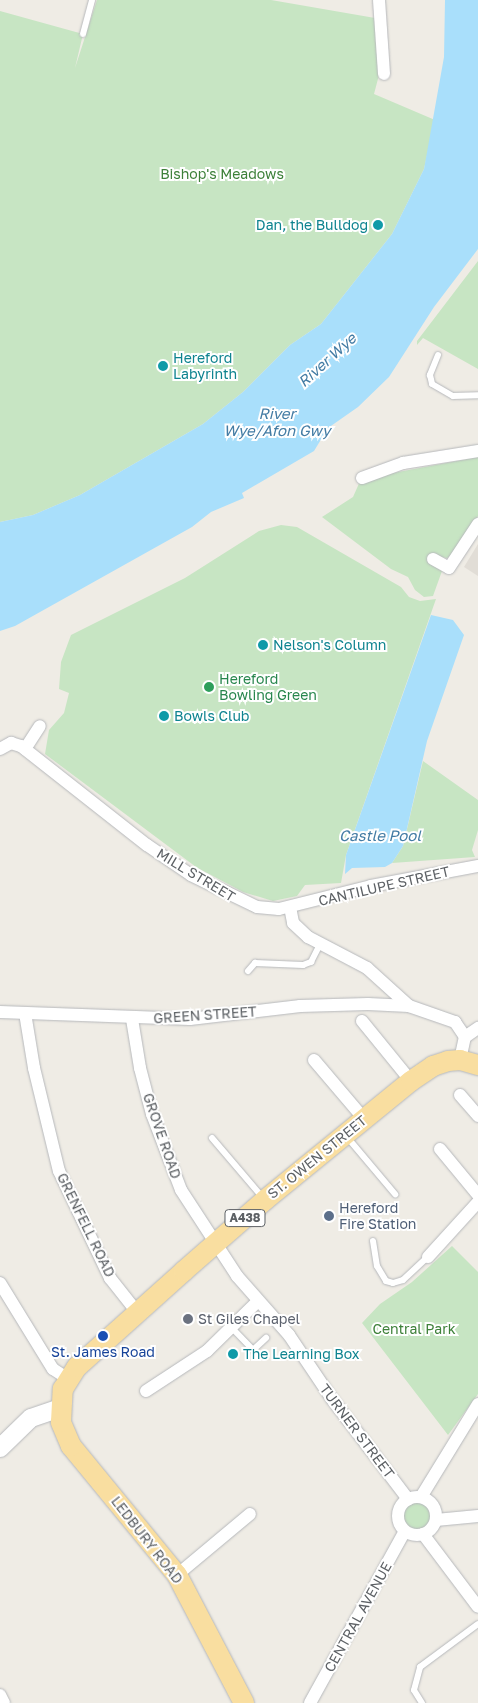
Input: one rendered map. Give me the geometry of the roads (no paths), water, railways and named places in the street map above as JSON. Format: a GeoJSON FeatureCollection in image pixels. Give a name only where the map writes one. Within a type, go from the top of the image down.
{"type":"FeatureCollection","features":[{"type":"Feature","properties":{"kind":"highway","name":"ST. OWEN STREET"},"geometry":{"type":"LineString","coordinates":[[67,1378],[137,1312],[265,1200],[411,1081],[433,1066],[469,1062]]}},
{"type":"Feature","properties":{"kind":"highway"},"geometry":{"type":"LineString","coordinates":[[60,1408],[67,1378]]}},
{"type":"Feature","properties":{"kind":"highway","name":"LEDBURY ROAD"},"geometry":{"type":"LineString","coordinates":[[60,1408],[61,1422],[71,1446],[177,1575],[244,1703]]}},
{"type":"Feature","properties":{"kind":"main road"},"geometry":{"type":"LineString","coordinates":[[0,1448],[31,1418],[60,1408]]}},
{"type":"Feature","properties":{"kind":"street"},"geometry":{"type":"LineString","coordinates":[[379,0],[384,74]]}},
{"type":"Feature","properties":{"kind":"street"},"geometry":{"type":"LineString","coordinates":[[362,478],[403,463],[478,451]]}},
{"type":"Feature","properties":{"kind":"street"},"geometry":{"type":"LineString","coordinates":[[433,559],[448,568],[478,524]]}},
{"type":"Feature","properties":{"kind":"street"},"geometry":{"type":"LineString","coordinates":[[2,743],[16,743],[25,749],[40,726]]}},
{"type":"Feature","properties":{"kind":"street","name":"MILL STREET"},"geometry":{"type":"LineString","coordinates":[[25,749],[191,875],[256,907],[269,910],[290,907]]}},
{"type":"Feature","properties":{"kind":"street","name":"CANTILUPE STREET"},"geometry":{"type":"LineString","coordinates":[[290,907],[371,886],[478,866]]}},
{"type":"Feature","properties":{"kind":"street"},"geometry":{"type":"LineString","coordinates":[[290,907],[293,923],[308,937],[367,968],[409,1006],[447,1017],[455,1022],[465,1037],[478,1028]]}},
{"type":"Feature","properties":{"kind":"street"},"geometry":{"type":"LineString","coordinates":[[368,1004],[378,995],[380,980]]}},
{"type":"Feature","properties":{"kind":"street","name":"GREEN STREET"},"geometry":{"type":"LineString","coordinates":[[0,1012],[132,1019],[190,1019],[300,1006],[368,1004],[409,1006]]}},
{"type":"Feature","properties":{"kind":"street","name":"GRENFELL ROAD"},"geometry":{"type":"LineString","coordinates":[[25,1013],[34,1068],[59,1171],[110,1278],[137,1312]]}},
{"type":"Feature","properties":{"kind":"street","name":"GROVE ROAD"},"geometry":{"type":"LineString","coordinates":[[132,1019],[140,1068],[155,1123],[180,1190],[214,1245]]}},
{"type":"Feature","properties":{"kind":"street"},"geometry":{"type":"LineString","coordinates":[[362,1021],[411,1081]]}},
{"type":"Feature","properties":{"kind":"street","name":"ST. OWEN STREET"},"geometry":{"type":"LineString","coordinates":[[465,1037],[469,1062]]}},
{"type":"Feature","properties":{"kind":"street"},"geometry":{"type":"LineString","coordinates":[[314,1060],[364,1119]]}},
{"type":"Feature","properties":{"kind":"street"},"geometry":{"type":"LineString","coordinates":[[460,1095],[478,1116]]}},
{"type":"Feature","properties":{"kind":"street"},"geometry":{"type":"LineString","coordinates":[[440,1149],[478,1196]]}},
{"type":"Feature","properties":{"kind":"street"},"geometry":{"type":"LineString","coordinates":[[428,1257],[443,1244],[478,1202]]}},
{"type":"Feature","properties":{"kind":"street","name":"TURNER STREET"},"geometry":{"type":"LineString","coordinates":[[214,1245],[257,1302],[289,1336],[332,1399],[414,1498]]}},
{"type":"Feature","properties":{"kind":"street"},"geometry":{"type":"LineString","coordinates":[[0,1283],[53,1370],[67,1378]]}},
{"type":"Feature","properties":{"kind":"street"},"geometry":{"type":"LineString","coordinates":[[146,1391],[207,1351],[257,1302]]}},
{"type":"Feature","properties":{"kind":"street"},"geometry":{"type":"LineString","coordinates":[[414,1498],[431,1503],[436,1520],[431,1529],[423,1534],[405,1531],[398,1514],[414,1498],[478,1404]]}},
{"type":"Feature","properties":{"kind":"street"},"geometry":{"type":"LineString","coordinates":[[177,1575],[250,1514]]}},
{"type":"Feature","properties":{"kind":"street"},"geometry":{"type":"LineString","coordinates":[[436,1520],[478,1516]]}},
{"type":"Feature","properties":{"kind":"street","name":"CENTRAL AVENUE"},"geometry":{"type":"LineString","coordinates":[[310,1703],[405,1531]]}},
{"type":"Feature","properties":{"kind":"street"},"geometry":{"type":"LineString","coordinates":[[423,1534],[478,1607]]}},
{"type":"Feature","properties":{"kind":"street"},"geometry":{"type":"LineString","coordinates":[[0,1695],[4,1703]]}},
{"type":"Feature","properties":{"kind":"lane"},"geometry":{"type":"LineString","coordinates":[[84,34],[92,0]]}},
{"type":"Feature","properties":{"kind":"lane"},"geometry":{"type":"LineString","coordinates":[[438,355],[430,375],[432,384],[453,396],[478,396]]}},
{"type":"Feature","properties":{"kind":"lane"},"geometry":{"type":"LineString","coordinates":[[248,971],[255,963],[303,965],[311,962],[320,944]]}},
{"type":"Feature","properties":{"kind":"lane"},"geometry":{"type":"LineString","coordinates":[[345,1134],[395,1194]]}},
{"type":"Feature","properties":{"kind":"lane"},"geometry":{"type":"LineString","coordinates":[[212,1138],[265,1200]]}},
{"type":"Feature","properties":{"kind":"lane"},"geometry":{"type":"LineString","coordinates":[[373,1241],[377,1266],[386,1280],[393,1283],[403,1280],[428,1257]]}},
{"type":"Feature","properties":{"kind":"lane"},"geometry":{"type":"LineString","coordinates":[[231,1327],[253,1350],[266,1338]]}},
{"type":"Feature","properties":{"kind":"lane"},"geometry":{"type":"LineString","coordinates":[[422,1703],[414,1690],[420,1667],[478,1624]]}},
{"type":"Feature","properties":{"kind":"water","name":"River Wye/Afon Gwy"},"geometry":{"type":"Polygon","coordinates":[[[445,0],[478,0],[478,249],[434,307],[389,377],[358,407],[328,428],[314,451],[242,493],[244,498],[211,512],[192,527],[15,626],[0,631],[0,522],[33,515],[80,495],[203,424],[243,392],[290,345],[321,324],[392,234],[424,169],[444,57],[445,0]]]}},
{"type":"Feature","properties":{"kind":"water","name":"Castle Pool"},"geometry":{"type":"Polygon","coordinates":[[[431,615],[453,620],[464,635],[427,741],[403,846],[392,863],[385,867],[352,868],[345,874],[346,855],[431,615]]]}},
{"type":"Feature","properties":{"kind":"place","name":"Dan, the Bulldog"},"geometry":{"type":"Point","coordinates":[378,225]}},
{"type":"Feature","properties":{"kind":"place","name":"Hereford Labyrinth"},"geometry":{"type":"Point","coordinates":[163,366]}},
{"type":"Feature","properties":{"kind":"place","name":"Nelson's Column"},"geometry":{"type":"Point","coordinates":[263,645]}},
{"type":"Feature","properties":{"kind":"place","name":"Hereford Bowling Green"},"geometry":{"type":"Point","coordinates":[209,687]}},
{"type":"Feature","properties":{"kind":"place","name":"Bowls Club"},"geometry":{"type":"Point","coordinates":[164,716]}},
{"type":"Feature","properties":{"kind":"place","name":"Hereford Fire Station"},"geometry":{"type":"Point","coordinates":[329,1216]}},
{"type":"Feature","properties":{"kind":"place","name":"St Giles Chapel"},"geometry":{"type":"Point","coordinates":[188,1319]}},
{"type":"Feature","properties":{"kind":"place","name":"St. James Road"},"geometry":{"type":"Point","coordinates":[103,1336]}},
{"type":"Feature","properties":{"kind":"place","name":"The Learning Box"},"geometry":{"type":"Point","coordinates":[233,1354]}},
{"type":"Feature","properties":{"kind":"park label","name":"Bishop's Meadows"},"geometry":{"type":"Point","coordinates":[222,174]}},
{"type":"Feature","properties":{"kind":"park label","name":"Central Park"},"geometry":{"type":"Point","coordinates":[414,1329]}},
{"type":"Feature","properties":{"kind":"water label","name":"River Wye"},"geometry":{"type":"Point","coordinates":[327,360]}}]}
